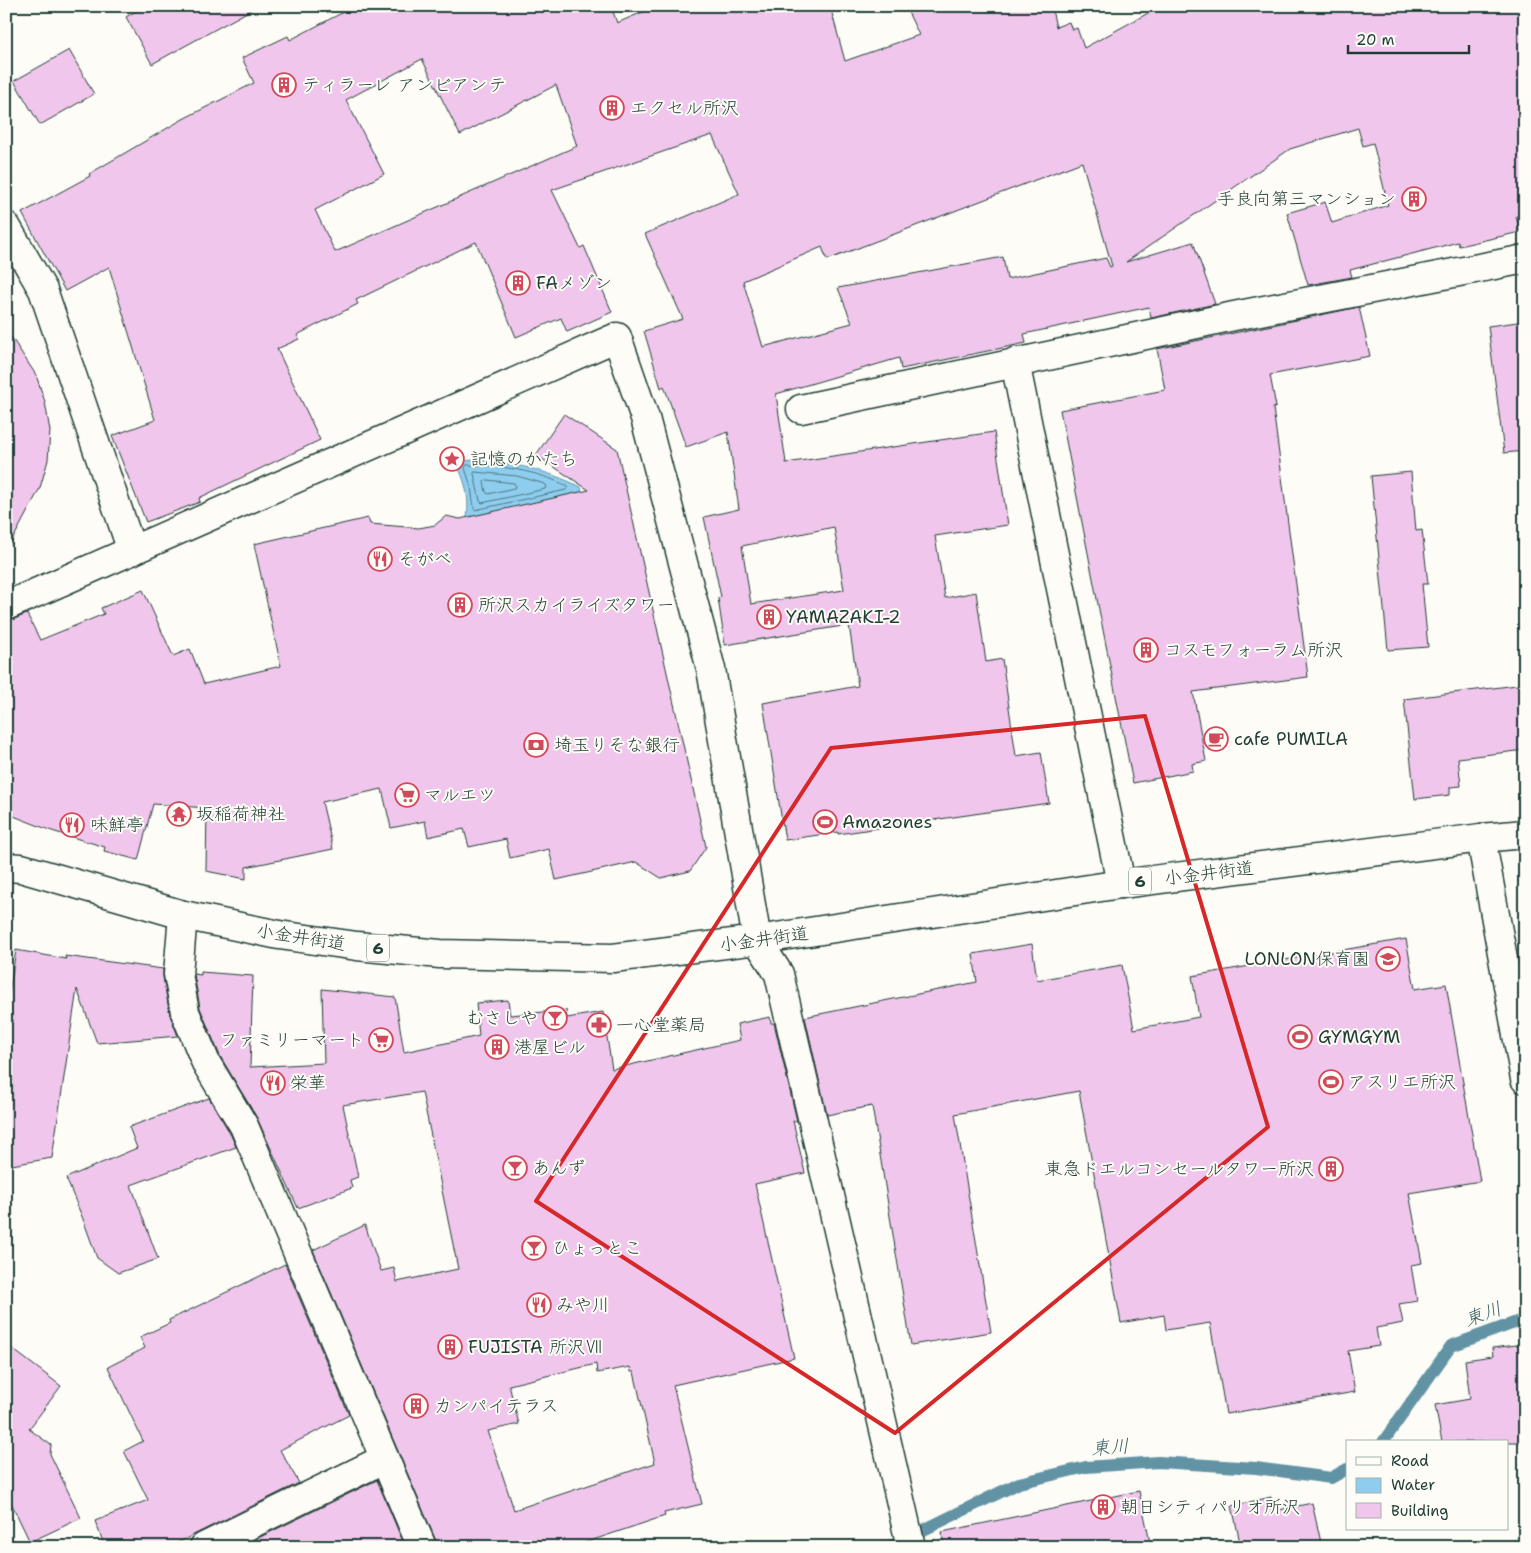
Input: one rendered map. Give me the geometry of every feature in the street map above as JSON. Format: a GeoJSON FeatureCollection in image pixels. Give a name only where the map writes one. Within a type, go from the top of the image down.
{"type":"FeatureCollection","features":[{"type":"Feature","properties":{"kind":"street"},"geometry":{"type":"LineString","coordinates":[[6,226],[43,290],[132,551]]}},
{"type":"Feature","properties":{"kind":"street"},"geometry":{"type":"LineString","coordinates":[[801,409],[1234,316],[1525,259]]}},
{"type":"Feature","properties":{"kind":"street"},"geometry":{"type":"LineString","coordinates":[[6,606],[617,337],[645,418],[711,669],[758,940],[779,974],[911,1547]]}},
{"type":"Feature","properties":{"kind":"street"},"geometry":{"type":"LineString","coordinates":[[1015,362],[1121,884]]}},
{"type":"Feature","properties":{"kind":"street","name":"小金井街道"},"geometry":{"type":"LineString","coordinates":[[6,867],[21,868],[183,916],[279,935],[357,946],[440,954],[613,958],[758,940],[1121,884],[1525,834]]}},
{"type":"Feature","properties":{"kind":"street"},"geometry":{"type":"LineString","coordinates":[[1481,838],[1525,1079]]}},
{"type":"Feature","properties":{"kind":"street"},"geometry":{"type":"LineString","coordinates":[[183,916],[178,974],[185,1012],[206,1063],[244,1126],[422,1547]]}},
{"type":"Feature","properties":{"kind":"street"},"geometry":{"type":"LineString","coordinates":[[204,1547],[384,1459]]}},
{"type":"Feature","properties":{"kind":"highlighted area"},"geometry":{"type":"Polygon","coordinates":[[[1145,716],[1268,1127],[895,1433],[536,1201],[831,748],[1145,716]]]}},
{"type":"Feature","properties":{"kind":"water"},"geometry":{"type":"Polygon","coordinates":[[[476,460],[517,465],[543,472],[581,487],[582,492],[467,518],[466,488],[455,461],[476,460]]]}},
{"type":"Feature","properties":{"kind":"building"},"geometry":{"type":"Polygon","coordinates":[[[144,6],[258,6],[152,64],[126,17],[144,6]]]}},
{"type":"Feature","properties":{"kind":"building"},"geometry":{"type":"Polygon","coordinates":[[[355,6],[611,6],[617,23],[657,6],[830,6],[845,61],[919,35],[905,6],[1051,6],[1056,27],[1069,22],[1072,30],[1077,28],[1084,48],[1161,6],[1525,6],[1525,214],[1516,216],[1520,232],[1459,246],[1458,242],[1350,270],[1352,277],[1308,285],[1287,213],[1325,202],[1332,223],[1388,205],[1373,143],[1363,146],[1358,128],[1290,149],[1126,262],[1193,242],[1215,304],[1151,318],[1149,307],[1024,334],[1026,343],[901,369],[899,358],[776,394],[786,463],[994,432],[1008,525],[935,536],[945,598],[976,592],[986,662],[1002,659],[1016,756],[1041,752],[1049,803],[785,840],[763,703],[858,686],[849,625],[725,645],[718,598],[721,597],[704,517],[739,509],[728,432],[686,447],[664,386],[661,388],[644,331],[683,319],[645,234],[739,194],[712,135],[552,190],[580,248],[584,246],[612,312],[567,332],[561,318],[516,337],[476,242],[356,300],[358,304],[297,335],[299,339],[277,349],[320,440],[199,498],[200,502],[146,522],[112,436],[155,420],[109,267],[65,291],[22,213],[90,176],[89,174],[183,119],[254,83],[242,58],[288,36],[290,40],[355,6]],[[422,59],[346,100],[384,174],[315,210],[335,252],[577,146],[556,85],[460,135],[422,59]],[[1082,162],[827,260],[822,247],[743,281],[763,347],[852,323],[838,288],[1003,257],[1007,279],[1106,258],[1110,267],[1112,266],[1082,162]],[[834,527],[742,546],[751,604],[844,590],[834,527]]]}},
{"type":"Feature","properties":{"kind":"building"},"geometry":{"type":"Polygon","coordinates":[[[69,50],[94,94],[40,125],[14,81],[69,50]]]}},
{"type":"Feature","properties":{"kind":"building"},"geometry":{"type":"Polygon","coordinates":[[[1359,307],[1370,356],[1270,375],[1276,407],[1273,408],[1308,677],[1193,692],[1206,761],[1192,764],[1193,771],[1133,783],[1060,410],[1165,390],[1157,349],[1359,307]]]}},
{"type":"Feature","properties":{"kind":"building"},"geometry":{"type":"Polygon","coordinates":[[[1525,321],[1525,451],[1504,453],[1488,326],[1525,321]]]}},
{"type":"Feature","properties":{"kind":"building"},"geometry":{"type":"Polygon","coordinates":[[[6,329],[36,375],[45,402],[50,431],[48,460],[40,488],[6,552],[6,329]]]}},
{"type":"Feature","properties":{"kind":"building","name":"所沢スカイライズタワー"},"geometry":{"type":"Polygon","coordinates":[[[564,414],[617,449],[706,847],[690,871],[661,878],[636,862],[556,880],[549,849],[510,858],[506,839],[469,847],[464,829],[428,837],[425,821],[391,828],[382,789],[322,802],[333,849],[246,867],[246,879],[206,871],[207,808],[153,804],[138,860],[104,851],[105,847],[52,831],[6,813],[6,621],[27,614],[40,640],[104,614],[101,608],[143,590],[173,656],[190,649],[204,684],[281,666],[254,544],[368,518],[370,524],[419,528],[435,525],[446,516],[460,519],[589,490],[536,455],[564,414]]]}},
{"type":"Feature","properties":{"kind":"building"},"geometry":{"type":"Polygon","coordinates":[[[1411,472],[1416,531],[1422,530],[1428,584],[1422,584],[1428,647],[1388,650],[1371,476],[1411,472]]]}},
{"type":"Feature","properties":{"kind":"building"},"geometry":{"type":"Polygon","coordinates":[[[1525,684],[1525,750],[1458,758],[1461,786],[1450,787],[1450,795],[1415,799],[1404,699],[1525,684]]]}},
{"type":"Feature","properties":{"kind":"building"},"geometry":{"type":"Polygon","coordinates":[[[1406,939],[1415,989],[1446,984],[1480,1181],[1409,1193],[1422,1263],[1411,1265],[1417,1301],[1399,1304],[1403,1323],[1376,1328],[1379,1346],[1348,1351],[1355,1392],[1226,1414],[1210,1323],[1166,1330],[1164,1315],[1121,1323],[1079,1091],[955,1114],[991,1332],[911,1345],[872,1106],[827,1115],[805,1017],[977,982],[973,954],[1032,944],[1037,980],[1122,965],[1134,1029],[1199,1017],[1192,976],[1406,939]]]}},
{"type":"Feature","properties":{"kind":"building"},"geometry":{"type":"Polygon","coordinates":[[[16,950],[66,959],[65,956],[163,969],[170,1015],[178,1036],[97,1043],[77,989],[52,1158],[6,1166],[6,1013],[16,950]]]}},
{"type":"Feature","properties":{"kind":"building"},"geometry":{"type":"Polygon","coordinates":[[[201,972],[253,976],[250,1067],[324,1063],[322,989],[395,997],[404,1052],[479,1036],[476,1003],[508,1000],[510,1015],[566,1010],[567,1018],[603,1012],[612,1069],[740,1040],[737,1024],[770,1017],[771,1023],[774,1023],[797,1121],[793,1121],[805,1173],[755,1184],[794,1358],[673,1385],[702,1504],[664,1513],[665,1516],[572,1547],[437,1547],[313,1250],[365,1225],[381,1271],[394,1268],[397,1282],[458,1269],[422,1092],[343,1105],[358,1177],[350,1180],[352,1188],[298,1208],[257,1118],[220,1056],[200,1008],[194,974],[201,975],[201,972]],[[596,1364],[509,1385],[519,1424],[488,1431],[514,1510],[655,1463],[634,1372],[631,1372],[630,1367],[597,1373],[596,1364]]]}},
{"type":"Feature","properties":{"kind":"building"},"geometry":{"type":"Polygon","coordinates":[[[209,1098],[230,1133],[236,1147],[131,1185],[158,1259],[118,1273],[97,1258],[66,1178],[137,1148],[129,1127],[209,1098]]]}},
{"type":"Feature","properties":{"kind":"building"},"geometry":{"type":"Polygon","coordinates":[[[285,1264],[349,1415],[280,1450],[299,1483],[169,1547],[105,1547],[95,1521],[148,1500],[124,1451],[143,1441],[108,1367],[145,1348],[140,1337],[170,1323],[169,1320],[285,1264]]]}},
{"type":"Feature","properties":{"kind":"building"},"geometry":{"type":"Polygon","coordinates":[[[6,1344],[61,1386],[29,1429],[51,1445],[50,1454],[81,1518],[30,1542],[6,1492],[6,1344]]]}},
{"type":"Feature","properties":{"kind":"building"},"geometry":{"type":"Polygon","coordinates":[[[1525,1344],[1525,1442],[1508,1442],[1508,1440],[1442,1440],[1435,1405],[1470,1399],[1465,1360],[1493,1356],[1492,1348],[1525,1344]]]}},
{"type":"Feature","properties":{"kind":"building"},"geometry":{"type":"Polygon","coordinates":[[[377,1480],[405,1547],[248,1547],[246,1544],[377,1480]]]}},
{"type":"Feature","properties":{"kind":"building","name":"朝日シティパリオ所沢"},"geometry":{"type":"Polygon","coordinates":[[[1139,1491],[1151,1547],[944,1547],[942,1532],[1139,1491]]]}},
{"type":"Feature","properties":{"kind":"building"},"geometry":{"type":"Polygon","coordinates":[[[1271,1497],[1274,1511],[1312,1503],[1322,1547],[1241,1547],[1232,1506],[1271,1497]]]}},
{"type":"Feature","properties":{"kind":"waterway","name":"東川"},"geometry":{"type":"LineString","coordinates":[[1384,1440],[1451,1346],[1525,1319]]}},
{"type":"Feature","properties":{"kind":"waterway","name":"東川"},"geometry":{"type":"LineString","coordinates":[[889,1547],[1019,1483],[1086,1467],[1158,1462],[1256,1468],[1331,1478],[1346,1470]]}},
{"type":"Feature","properties":{"kind":"place","name":"ティラーレ アンビアンテ"},"geometry":{"type":"Point","coordinates":[284,85]}},
{"type":"Feature","properties":{"kind":"place","name":"エクセル所沢"},"geometry":{"type":"Point","coordinates":[612,108]}},
{"type":"Feature","properties":{"kind":"place","name":"手良向第三マンション"},"geometry":{"type":"Point","coordinates":[1414,199]}},
{"type":"Feature","properties":{"kind":"place","name":"FAメゾン"},"geometry":{"type":"Point","coordinates":[518,283]}},
{"type":"Feature","properties":{"kind":"place","name":"記憶のかたち"},"geometry":{"type":"Point","coordinates":[452,459]}},
{"type":"Feature","properties":{"kind":"place","name":"そがべ"},"geometry":{"type":"Point","coordinates":[380,559]}},
{"type":"Feature","properties":{"kind":"place","name":"所沢スカイライズタワー"},"geometry":{"type":"Point","coordinates":[460,605]}},
{"type":"Feature","properties":{"kind":"place","name":"YAMAZAKI-2"},"geometry":{"type":"Point","coordinates":[769,617]}},
{"type":"Feature","properties":{"kind":"place","name":"コスモフォーラム所沢"},"geometry":{"type":"Point","coordinates":[1146,650]}},
{"type":"Feature","properties":{"kind":"place","name":"cafe PUMILA"},"geometry":{"type":"Point","coordinates":[1216,739]}},
{"type":"Feature","properties":{"kind":"place","name":"埼玉りそな銀行"},"geometry":{"type":"Point","coordinates":[536,745]}},
{"type":"Feature","properties":{"kind":"place","name":"マルエツ"},"geometry":{"type":"Point","coordinates":[407,795]}},
{"type":"Feature","properties":{"kind":"place","name":"坂稲荷神社"},"geometry":{"type":"Point","coordinates":[179,814]}},
{"type":"Feature","properties":{"kind":"place","name":"Amazones"},"geometry":{"type":"Point","coordinates":[825,822]}},
{"type":"Feature","properties":{"kind":"place","name":"味鮮亭"},"geometry":{"type":"Point","coordinates":[72,825]}},
{"type":"Feature","properties":{"kind":"place","name":"LONLON保育園"},"geometry":{"type":"Point","coordinates":[1388,959]}},
{"type":"Feature","properties":{"kind":"place","name":"むさしや"},"geometry":{"type":"Point","coordinates":[555,1018]}},
{"type":"Feature","properties":{"kind":"place","name":"一心堂薬局"},"geometry":{"type":"Point","coordinates":[599,1025]}},
{"type":"Feature","properties":{"kind":"place","name":"GYMGYM"},"geometry":{"type":"Point","coordinates":[1300,1037]}},
{"type":"Feature","properties":{"kind":"place","name":"ファミリーマート"},"geometry":{"type":"Point","coordinates":[381,1040]}},
{"type":"Feature","properties":{"kind":"place","name":"港屋ビル"},"geometry":{"type":"Point","coordinates":[497,1047]}},
{"type":"Feature","properties":{"kind":"place","name":"アスリエ所沢"},"geometry":{"type":"Point","coordinates":[1331,1082]}},
{"type":"Feature","properties":{"kind":"place","name":"栄華"},"geometry":{"type":"Point","coordinates":[273,1083]}},
{"type":"Feature","properties":{"kind":"place","name":"あんず"},"geometry":{"type":"Point","coordinates":[515,1168]}},
{"type":"Feature","properties":{"kind":"place","name":"東急ドエルコンセールタワー所沢"},"geometry":{"type":"Point","coordinates":[1331,1169]}},
{"type":"Feature","properties":{"kind":"place","name":"ひょっとこ"},"geometry":{"type":"Point","coordinates":[534,1248]}},
{"type":"Feature","properties":{"kind":"place","name":"みや川"},"geometry":{"type":"Point","coordinates":[539,1305]}},
{"type":"Feature","properties":{"kind":"place","name":"FUJISTA 所沢Ⅶ"},"geometry":{"type":"Point","coordinates":[450,1347]}},
{"type":"Feature","properties":{"kind":"place","name":"カンパイテラス"},"geometry":{"type":"Point","coordinates":[416,1406]}},
{"type":"Feature","properties":{"kind":"place","name":"朝日シティパリオ所沢"},"geometry":{"type":"Point","coordinates":[1103,1507]}}]}
